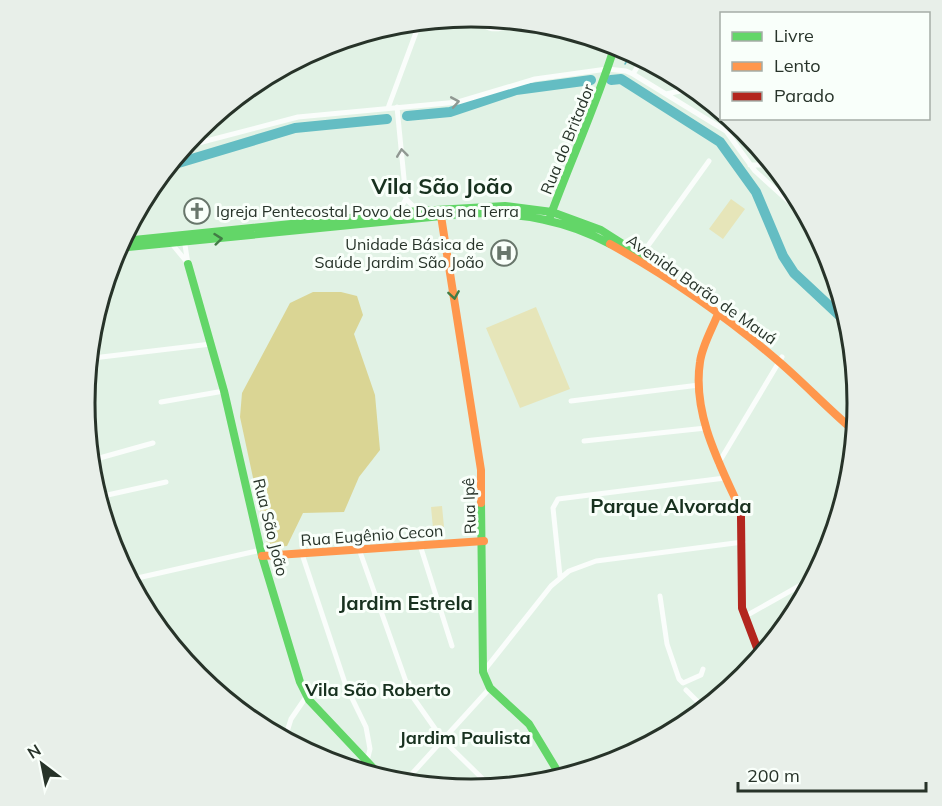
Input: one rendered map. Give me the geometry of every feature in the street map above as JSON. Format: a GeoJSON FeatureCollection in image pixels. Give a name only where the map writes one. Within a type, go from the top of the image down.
{"type":"FeatureCollection","features":[{"type":"Feature","properties":{"kind":"street"},"geometry":{"type":"LineString","coordinates":[[486,28],[501,28]]}},
{"type":"Feature","properties":{"kind":"street"},"geometry":{"type":"LineString","coordinates":[[388,108],[417,31]]}},
{"type":"Feature","properties":{"kind":"street","name":"Rua do Britador"},"geometry":{"type":"LineString","coordinates":[[550,215],[599,98],[612,55]]}},
{"type":"Feature","properties":{"kind":"street"},"geometry":{"type":"LineString","coordinates":[[633,75],[638,66]]}},
{"type":"Feature","properties":{"kind":"street"},"geometry":{"type":"LineString","coordinates":[[200,143],[298,117],[458,102],[535,79],[607,69],[626,71],[726,131],[750,165],[788,201]]}},
{"type":"Feature","properties":{"kind":"street"},"geometry":{"type":"LineString","coordinates":[[666,94],[681,91]]}},
{"type":"Feature","properties":{"kind":"street"},"geometry":{"type":"LineString","coordinates":[[387,222],[398,213],[406,199],[397,107]]}},
{"type":"Feature","properties":{"kind":"street"},"geometry":{"type":"LineString","coordinates":[[642,254],[709,161]]}},
{"type":"Feature","properties":{"kind":"street"},"geometry":{"type":"LineString","coordinates":[[750,165],[762,165]]}},
{"type":"Feature","properties":{"kind":"street"},"geometry":{"type":"LineString","coordinates":[[406,199],[418,211]]}},
{"type":"Feature","properties":{"kind":"street","name":"Avenida Barão de Mauá"},"geometry":{"type":"LineString","coordinates":[[129,247],[172,244],[184,238],[470,207],[504,206],[550,215],[601,230],[642,254],[781,359],[846,416]]}},
{"type":"Feature","properties":{"kind":"street"},"geometry":{"type":"LineString","coordinates":[[441,216],[470,207]]}},
{"type":"Feature","properties":{"kind":"street","name":"Avenida Barão de Mauá"},"geometry":{"type":"LineString","coordinates":[[132,241],[441,216],[514,213],[550,215],[613,243],[719,311]]}},
{"type":"Feature","properties":{"kind":"street","name":"Rua Ipê"},"geometry":{"type":"LineString","coordinates":[[441,216],[482,470],[483,672],[490,688],[529,724],[556,769]]}},
{"type":"Feature","properties":{"kind":"street","name":"Rua São João"},"geometry":{"type":"LineString","coordinates":[[184,238],[188,264],[224,391],[262,553],[306,697],[371,765]]}},
{"type":"Feature","properties":{"kind":"street","name":"Rua São João"},"geometry":{"type":"LineString","coordinates":[[172,244],[188,264]]}},
{"type":"Feature","properties":{"kind":"street"},"geometry":{"type":"LineString","coordinates":[[719,311],[700,360],[699,385],[706,428],[718,464],[741,511],[743,542],[741,598],[744,617],[756,648]]}},
{"type":"Feature","properties":{"kind":"street"},"geometry":{"type":"LineString","coordinates":[[98,357],[211,344]]}},
{"type":"Feature","properties":{"kind":"street"},"geometry":{"type":"LineString","coordinates":[[718,464],[781,359]]}},
{"type":"Feature","properties":{"kind":"street","name":"Avenida Barão de Mauá"},"geometry":{"type":"LineString","coordinates":[[781,359],[846,423]]}},
{"type":"Feature","properties":{"kind":"street"},"geometry":{"type":"LineString","coordinates":[[571,401],[699,385]]}},
{"type":"Feature","properties":{"kind":"street"},"geometry":{"type":"LineString","coordinates":[[161,402],[224,391]]}},
{"type":"Feature","properties":{"kind":"street"},"geometry":{"type":"LineString","coordinates":[[584,441],[706,428]]}},
{"type":"Feature","properties":{"kind":"street"},"geometry":{"type":"LineString","coordinates":[[99,458],[153,443]]}},
{"type":"Feature","properties":{"kind":"street"},"geometry":{"type":"LineString","coordinates":[[560,576],[553,508],[558,499],[725,478]]}},
{"type":"Feature","properties":{"kind":"street"},"geometry":{"type":"LineString","coordinates":[[107,495],[166,482]]}},
{"type":"Feature","properties":{"kind":"street","name":"Rua Eugênio Cecon"},"geometry":{"type":"LineString","coordinates":[[262,553],[302,554],[484,541]]}},
{"type":"Feature","properties":{"kind":"street"},"geometry":{"type":"LineString","coordinates":[[483,672],[560,576],[576,567],[596,561],[743,542]]}},
{"type":"Feature","properties":{"kind":"street"},"geometry":{"type":"LineString","coordinates":[[420,545],[452,646]]}},
{"type":"Feature","properties":{"kind":"street"},"geometry":{"type":"LineString","coordinates":[[359,549],[405,682],[443,740],[482,779]]}},
{"type":"Feature","properties":{"kind":"street"},"geometry":{"type":"LineString","coordinates":[[138,578],[262,553]]}},
{"type":"Feature","properties":{"kind":"street"},"geometry":{"type":"LineString","coordinates":[[302,554],[346,686],[366,727],[370,749],[367,761]]}},
{"type":"Feature","properties":{"kind":"street"},"geometry":{"type":"LineString","coordinates":[[744,617],[800,586]]}},
{"type":"Feature","properties":{"kind":"street"},"geometry":{"type":"LineString","coordinates":[[660,596],[667,644],[679,679],[683,683],[701,675],[703,669]]}},
{"type":"Feature","properties":{"kind":"street"},"geometry":{"type":"LineString","coordinates":[[412,774],[490,688]]}},
{"type":"Feature","properties":{"kind":"street"},"geometry":{"type":"LineString","coordinates":[[686,690],[698,702]]}},
{"type":"Feature","properties":{"kind":"street"},"geometry":{"type":"LineString","coordinates":[[287,731],[291,719],[306,697]]}},
{"type":"Feature","properties":{"kind":"green space"},"geometry":{"type":"Polygon","coordinates":[[[731,199],[745,209],[723,239],[709,229],[731,199]]]}},
{"type":"Feature","properties":{"kind":"green space"},"geometry":{"type":"Polygon","coordinates":[[[536,307],[570,389],[520,408],[486,328],[536,307]]]}},
{"type":"Feature","properties":{"kind":"green space"},"geometry":{"type":"Polygon","coordinates":[[[442,506],[444,527],[433,528],[431,507],[442,506]]]}},
{"type":"Feature","properties":{"kind":"shaded area"},"geometry":{"type":"Polygon","coordinates":[[[313,292],[341,292],[357,296],[363,315],[354,334],[375,395],[380,450],[359,477],[344,512],[303,513],[287,546],[268,548],[240,417],[242,393],[290,303],[313,292]]]}},
{"type":"Feature","properties":{"kind":"waterway"},"geometry":{"type":"LineString","coordinates":[[611,80],[621,79],[720,142],[756,192],[783,256],[794,273],[835,312]]}},
{"type":"Feature","properties":{"kind":"waterway"},"geometry":{"type":"LineString","coordinates":[[407,116],[450,112],[516,90],[591,80]]}},
{"type":"Feature","properties":{"kind":"waterway"},"geometry":{"type":"LineString","coordinates":[[183,162],[295,128],[387,119]]}},
{"type":"Feature","properties":{"kind":"traffic: fast"},"geometry":{"type":"LineString","coordinates":[[550,217],[612,55]]}},
{"type":"Feature","properties":{"kind":"traffic: fast"},"geometry":{"type":"LineString","coordinates":[[133,240],[418,211],[505,206],[552,212],[601,230],[673,276]]}},
{"type":"Feature","properties":{"kind":"traffic: fast"},"geometry":{"type":"LineString","coordinates":[[130,247],[472,213],[526,216],[577,229],[610,244]]}},
{"type":"Feature","properties":{"kind":"traffic: fast"},"geometry":{"type":"LineString","coordinates":[[188,264],[224,391],[262,556],[300,682],[309,700],[370,765]]}},
{"type":"Feature","properties":{"kind":"traffic: fast"},"geometry":{"type":"LineString","coordinates":[[481,503],[483,672],[490,688],[529,724],[556,769]]}},
{"type":"Feature","properties":{"kind":"traffic: slow"},"geometry":{"type":"LineString","coordinates":[[441,216],[481,470],[481,503]]}},
{"type":"Feature","properties":{"kind":"traffic: slow"},"geometry":{"type":"LineString","coordinates":[[610,244],[654,270],[738,328],[787,368],[846,424]]}},
{"type":"Feature","properties":{"kind":"traffic: slow"},"geometry":{"type":"LineString","coordinates":[[718,314],[701,356],[700,401],[710,439],[741,511],[741,517]]}},
{"type":"Feature","properties":{"kind":"traffic: slow"},"geometry":{"type":"LineString","coordinates":[[262,556],[484,541]]}},
{"type":"Feature","properties":{"kind":"traffic: jam"},"geometry":{"type":"LineString","coordinates":[[741,517],[742,608],[757,647]]}},
{"type":"Feature","properties":{"kind":"place","name":"Igreja Pentecostal Povo de Deus na Terra"},"geometry":{"type":"Point","coordinates":[197,211]}},
{"type":"Feature","properties":{"kind":"place","name":"Unidade Básica de Saúde Jardim São João"},"geometry":{"type":"Point","coordinates":[504,253]}},
{"type":"Feature","properties":{"kind":"district","name":"Vila São João"},"geometry":{"type":"Point","coordinates":[442,186]}},
{"type":"Feature","properties":{"kind":"district","name":"Parque Alvorada"},"geometry":{"type":"Point","coordinates":[671,505]}},
{"type":"Feature","properties":{"kind":"district","name":"Jardim Estrela"},"geometry":{"type":"Point","coordinates":[406,602]}},
{"type":"Feature","properties":{"kind":"district","name":"Vila São Roberto"},"geometry":{"type":"Point","coordinates":[378,689]}},
{"type":"Feature","properties":{"kind":"district","name":"Jardim Paulista"},"geometry":{"type":"Point","coordinates":[465,737]}}]}
